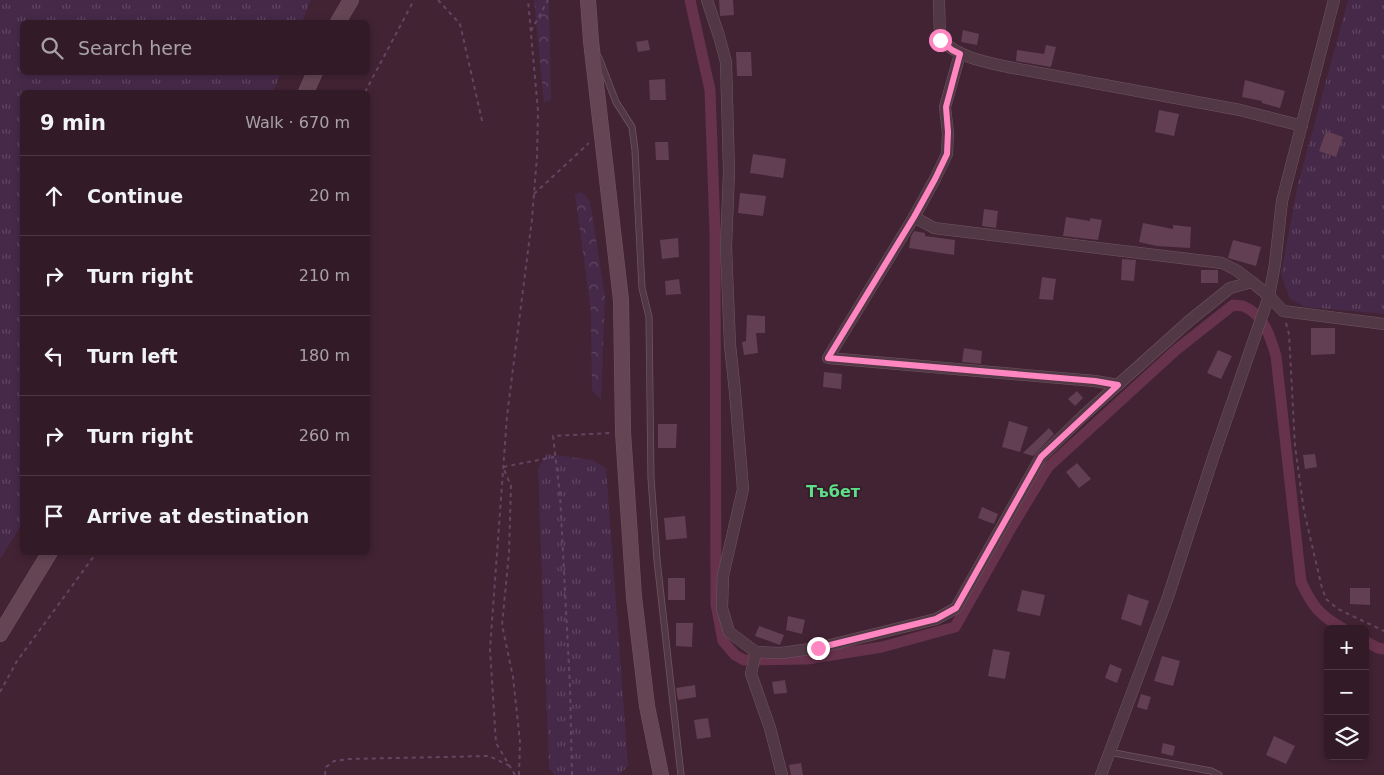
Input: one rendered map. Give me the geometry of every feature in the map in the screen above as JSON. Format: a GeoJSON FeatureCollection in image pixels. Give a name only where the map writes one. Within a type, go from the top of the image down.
{"type":"FeatureCollection","features":[{"type":"Feature","properties":{"kind":"main road"},"geometry":{"type":"LineString","coordinates":[[339,20],[351,0]]}},
{"type":"Feature","properties":{"kind":"main road"},"geometry":{"type":"LineString","coordinates":[[588,0],[591,40],[622,300],[623,432],[634,597],[647,706],[661,775]]}},
{"type":"Feature","properties":{"kind":"main road"},"geometry":{"type":"LineString","coordinates":[[307,90],[314,75]]}},
{"type":"Feature","properties":{"kind":"main road"},"geometry":{"type":"LineString","coordinates":[[0,634],[48,555]]}},
{"type":"Feature","properties":{"kind":"street"},"geometry":{"type":"LineString","coordinates":[[706,0],[726,62],[729,171],[726,247],[730,345],[743,489],[723,576],[722,608],[729,632],[756,652],[781,653],[818,648],[936,619],[956,608],[1041,457],[1189,321],[1230,288],[1252,282]]}},
{"type":"Feature","properties":{"kind":"street"},"geometry":{"type":"LineString","coordinates":[[939,0],[940,40],[952,50],[970,59],[1231,108],[1302,126]]}},
{"type":"Feature","properties":{"kind":"street"},"geometry":{"type":"LineString","coordinates":[[1101,775],[1168,597],[1213,458],[1269,296],[1275,264],[1282,201],[1334,0]]}},
{"type":"Feature","properties":{"kind":"street"},"geometry":{"type":"LineString","coordinates":[[960,54],[946,107],[947,154],[914,217],[828,358],[1095,381],[1118,385]]}},
{"type":"Feature","properties":{"kind":"street"},"geometry":{"type":"LineString","coordinates":[[914,217],[934,228],[1222,263],[1236,270],[1252,282],[1283,311],[1384,324]]}},
{"type":"Feature","properties":{"kind":"street"},"geometry":{"type":"LineString","coordinates":[[756,652],[751,674],[770,728],[782,775]]}},
{"type":"Feature","properties":{"kind":"lane"},"geometry":{"type":"LineString","coordinates":[[591,40],[616,102],[632,127],[635,150],[642,288],[649,317],[651,478],[656,550],[681,775]]}},
{"type":"Feature","properties":{"kind":"lane"},"geometry":{"type":"LineString","coordinates":[[1110,752],[1211,771],[1219,775]]}},
{"type":"Feature","properties":{"kind":"path"},"geometry":{"type":"LineString","coordinates":[[366,90],[414,0]]}},
{"type":"Feature","properties":{"kind":"path"},"geometry":{"type":"LineString","coordinates":[[438,0],[460,24],[483,125]]}},
{"type":"Feature","properties":{"kind":"path"},"geometry":{"type":"LineString","coordinates":[[515,775],[496,743],[490,649],[513,357],[538,156],[538,112],[528,0]]}},
{"type":"Feature","properties":{"kind":"path"},"geometry":{"type":"LineString","coordinates":[[531,31],[548,0]]}},
{"type":"Feature","properties":{"kind":"path"},"geometry":{"type":"LineString","coordinates":[[534,194],[602,131]]}},
{"type":"Feature","properties":{"kind":"path"},"geometry":{"type":"LineString","coordinates":[[1283,311],[1289,334],[1295,446],[1304,511],[1322,588],[1326,599],[1338,608],[1384,631]]}},
{"type":"Feature","properties":{"kind":"path"},"geometry":{"type":"LineString","coordinates":[[572,775],[570,688],[560,494],[552,436],[623,432]]}},
{"type":"Feature","properties":{"kind":"path"},"geometry":{"type":"LineString","coordinates":[[503,467],[554,457]]}},
{"type":"Feature","properties":{"kind":"path"},"geometry":{"type":"LineString","coordinates":[[503,467],[511,486],[511,494],[509,553],[502,626],[513,677],[520,742],[519,775]]}},
{"type":"Feature","properties":{"kind":"path"},"geometry":{"type":"LineString","coordinates":[[0,692],[17,661],[95,555]]}},
{"type":"Feature","properties":{"kind":"path"},"geometry":{"type":"LineString","coordinates":[[324,775],[326,767],[334,761],[349,759],[489,756],[510,766]]}},
{"type":"Feature","properties":{"kind":"green space"},"geometry":{"type":"Polygon","coordinates":[[[0,0],[311,0],[303,20],[20,20],[20,75],[280,75],[274,90],[20,90],[20,527],[0,559],[0,0]]]}},
{"type":"Feature","properties":{"kind":"green space"},"geometry":{"type":"Polygon","coordinates":[[[534,0],[549,0],[551,100],[544,102],[534,0]]]}},
{"type":"Feature","properties":{"kind":"green space"},"geometry":{"type":"Polygon","coordinates":[[[1348,0],[1384,0],[1384,314],[1305,307],[1290,299],[1281,274],[1298,184],[1348,0]]]}},
{"type":"Feature","properties":{"kind":"green space"},"geometry":{"type":"Polygon","coordinates":[[[582,192],[590,201],[605,297],[601,400],[592,390],[591,312],[575,194],[582,192]]]}},
{"type":"Feature","properties":{"kind":"green space"},"geometry":{"type":"Polygon","coordinates":[[[547,454],[592,460],[606,468],[628,766],[618,775],[554,775],[549,768],[538,468],[547,454]]]}},
{"type":"Feature","properties":{"kind":"building"},"geometry":{"type":"Polygon","coordinates":[[[719,0],[733,0],[734,15],[720,16],[719,0]]]}},
{"type":"Feature","properties":{"kind":"building"},"geometry":{"type":"Polygon","coordinates":[[[963,30],[979,34],[977,45],[961,42],[963,30]]]}},
{"type":"Feature","properties":{"kind":"building"},"geometry":{"type":"Polygon","coordinates":[[[648,40],[650,50],[638,52],[636,42],[648,40]]]}},
{"type":"Feature","properties":{"kind":"building"},"geometry":{"type":"Polygon","coordinates":[[[1046,45],[1056,47],[1051,67],[1016,61],[1017,50],[1044,54],[1046,45]]]}},
{"type":"Feature","properties":{"kind":"building"},"geometry":{"type":"Polygon","coordinates":[[[736,52],[751,52],[752,76],[737,76],[736,52]]]}},
{"type":"Feature","properties":{"kind":"building"},"geometry":{"type":"Polygon","coordinates":[[[665,79],[666,100],[650,100],[649,80],[665,79]]]}},
{"type":"Feature","properties":{"kind":"building"},"geometry":{"type":"Polygon","coordinates":[[[1245,80],[1285,91],[1280,108],[1262,103],[1262,101],[1242,97],[1245,80]]]}},
{"type":"Feature","properties":{"kind":"building"},"geometry":{"type":"Polygon","coordinates":[[[1159,110],[1179,114],[1174,136],[1155,132],[1159,110]]]}},
{"type":"Feature","properties":{"kind":"building"},"geometry":{"type":"Polygon","coordinates":[[[1326,131],[1343,137],[1336,157],[1319,151],[1326,131]]]}},
{"type":"Feature","properties":{"kind":"building"},"geometry":{"type":"Polygon","coordinates":[[[655,142],[668,142],[669,160],[656,160],[655,142]]]}},
{"type":"Feature","properties":{"kind":"building"},"geometry":{"type":"Polygon","coordinates":[[[753,154],[786,159],[783,178],[750,173],[753,154]]]}},
{"type":"Feature","properties":{"kind":"building"},"geometry":{"type":"Polygon","coordinates":[[[740,193],[766,196],[763,216],[738,213],[740,193]]]}},
{"type":"Feature","properties":{"kind":"building"},"geometry":{"type":"Polygon","coordinates":[[[984,209],[998,211],[996,228],[982,226],[984,209]]]}},
{"type":"Feature","properties":{"kind":"building"},"geometry":{"type":"Polygon","coordinates":[[[1066,217],[1090,221],[1090,218],[1102,220],[1098,240],[1063,236],[1066,217]]]}},
{"type":"Feature","properties":{"kind":"building"},"geometry":{"type":"Polygon","coordinates":[[[1143,223],[1173,229],[1173,225],[1191,227],[1190,248],[1157,246],[1139,242],[1143,223]]]}},
{"type":"Feature","properties":{"kind":"building"},"geometry":{"type":"Polygon","coordinates":[[[914,231],[925,233],[925,236],[955,240],[954,255],[909,248],[914,231]]]}},
{"type":"Feature","properties":{"kind":"building"},"geometry":{"type":"Polygon","coordinates":[[[678,238],[679,257],[662,259],[660,240],[678,238]]]}},
{"type":"Feature","properties":{"kind":"building"},"geometry":{"type":"Polygon","coordinates":[[[1233,240],[1261,247],[1256,266],[1228,258],[1233,240]]]}},
{"type":"Feature","properties":{"kind":"building"},"geometry":{"type":"Polygon","coordinates":[[[1122,259],[1136,260],[1134,281],[1121,280],[1122,259]]]}},
{"type":"Feature","properties":{"kind":"building"},"geometry":{"type":"Polygon","coordinates":[[[1201,270],[1218,270],[1218,283],[1201,283],[1201,270]]]}},
{"type":"Feature","properties":{"kind":"building"},"geometry":{"type":"Polygon","coordinates":[[[1042,277],[1056,279],[1053,300],[1039,299],[1042,277]]]}},
{"type":"Feature","properties":{"kind":"building"},"geometry":{"type":"Polygon","coordinates":[[[679,279],[681,294],[666,295],[665,281],[679,279]]]}},
{"type":"Feature","properties":{"kind":"building"},"geometry":{"type":"Polygon","coordinates":[[[747,315],[765,316],[765,333],[756,333],[758,353],[744,355],[742,342],[746,341],[747,315]]]}},
{"type":"Feature","properties":{"kind":"building"},"geometry":{"type":"Polygon","coordinates":[[[1311,328],[1335,328],[1335,354],[1311,355],[1311,328]]]}},
{"type":"Feature","properties":{"kind":"building"},"geometry":{"type":"Polygon","coordinates":[[[964,348],[982,351],[981,364],[962,362],[964,348]]]}},
{"type":"Feature","properties":{"kind":"building"},"geometry":{"type":"Polygon","coordinates":[[[1218,350],[1232,356],[1221,379],[1207,373],[1218,350]]]}},
{"type":"Feature","properties":{"kind":"building"},"geometry":{"type":"Polygon","coordinates":[[[824,372],[842,374],[841,389],[823,387],[824,372]]]}},
{"type":"Feature","properties":{"kind":"building"},"geometry":{"type":"Polygon","coordinates":[[[1077,391],[1083,398],[1075,406],[1068,399],[1077,391]]]}},
{"type":"Feature","properties":{"kind":"building"},"geometry":{"type":"Polygon","coordinates":[[[1009,421],[1028,427],[1020,452],[1002,447],[1009,421]]]}},
{"type":"Feature","properties":{"kind":"building"},"geometry":{"type":"Polygon","coordinates":[[[658,424],[677,424],[676,448],[658,448],[658,424]]]}},
{"type":"Feature","properties":{"kind":"building"},"geometry":{"type":"Polygon","coordinates":[[[1049,428],[1054,434],[1033,456],[1023,453],[1049,428]]]}},
{"type":"Feature","properties":{"kind":"building"},"geometry":{"type":"Polygon","coordinates":[[[1315,454],[1317,467],[1305,469],[1303,455],[1315,454]]]}},
{"type":"Feature","properties":{"kind":"building"},"geometry":{"type":"Polygon","coordinates":[[[1077,463],[1091,479],[1079,488],[1066,472],[1077,463]]]}},
{"type":"Feature","properties":{"kind":"building"},"geometry":{"type":"Polygon","coordinates":[[[982,507],[998,514],[994,524],[978,518],[982,507]]]}},
{"type":"Feature","properties":{"kind":"building"},"geometry":{"type":"Polygon","coordinates":[[[685,516],[687,538],[666,540],[664,518],[685,516]]]}},
{"type":"Feature","properties":{"kind":"building"},"geometry":{"type":"Polygon","coordinates":[[[668,578],[685,578],[685,600],[668,600],[668,578]]]}},
{"type":"Feature","properties":{"kind":"building"},"geometry":{"type":"Polygon","coordinates":[[[1350,588],[1370,588],[1370,605],[1350,604],[1350,588]]]}},
{"type":"Feature","properties":{"kind":"building"},"geometry":{"type":"Polygon","coordinates":[[[1022,590],[1045,595],[1040,616],[1017,611],[1022,590]]]}},
{"type":"Feature","properties":{"kind":"building"},"geometry":{"type":"Polygon","coordinates":[[[1128,594],[1149,601],[1141,626],[1121,619],[1128,594]]]}},
{"type":"Feature","properties":{"kind":"building"},"geometry":{"type":"Polygon","coordinates":[[[788,616],[805,620],[802,634],[786,630],[788,616]]]}},
{"type":"Feature","properties":{"kind":"building"},"geometry":{"type":"Polygon","coordinates":[[[676,623],[693,623],[692,647],[676,646],[676,623]]]}},
{"type":"Feature","properties":{"kind":"building"},"geometry":{"type":"Polygon","coordinates":[[[759,626],[784,635],[780,645],[755,636],[759,626]]]}},
{"type":"Feature","properties":{"kind":"building"},"geometry":{"type":"Polygon","coordinates":[[[993,649],[1010,652],[1005,679],[988,676],[993,649]]]}},
{"type":"Feature","properties":{"kind":"building"},"geometry":{"type":"Polygon","coordinates":[[[1162,656],[1180,661],[1173,686],[1154,681],[1162,656]]]}},
{"type":"Feature","properties":{"kind":"building"},"geometry":{"type":"Polygon","coordinates":[[[1110,664],[1122,669],[1117,683],[1105,678],[1110,664]]]}},
{"type":"Feature","properties":{"kind":"building"},"geometry":{"type":"Polygon","coordinates":[[[785,680],[787,693],[774,694],[772,682],[785,680]]]}},
{"type":"Feature","properties":{"kind":"building"},"geometry":{"type":"Polygon","coordinates":[[[695,685],[696,697],[678,700],[676,688],[695,685]]]}},
{"type":"Feature","properties":{"kind":"building"},"geometry":{"type":"Polygon","coordinates":[[[1141,694],[1151,697],[1147,710],[1137,707],[1141,694]]]}},
{"type":"Feature","properties":{"kind":"building"},"geometry":{"type":"Polygon","coordinates":[[[708,718],[711,737],[697,739],[694,720],[708,718]]]}},
{"type":"Feature","properties":{"kind":"building"},"geometry":{"type":"Polygon","coordinates":[[[1274,736],[1295,746],[1286,764],[1266,755],[1274,736]]]}},
{"type":"Feature","properties":{"kind":"building"},"geometry":{"type":"Polygon","coordinates":[[[1163,743],[1175,746],[1173,756],[1161,753],[1163,743]]]}},
{"type":"Feature","properties":{"kind":"building"},"geometry":{"type":"Polygon","coordinates":[[[801,763],[803,775],[791,775],[789,765],[801,763]]]}},
{"type":"Feature","properties":{"kind":"waterway"},"geometry":{"type":"LineString","coordinates":[[690,0],[710,90],[715,231],[716,604],[723,641],[735,655],[744,660],[807,659],[882,647],[955,627],[1048,467],[1176,350],[1233,305],[1244,306],[1252,311],[1266,328],[1272,342],[1276,356],[1301,582],[1318,610],[1338,625]]}},
{"type":"Feature","properties":{"kind":"waterway"},"geometry":{"type":"LineString","coordinates":[[1369,643],[1384,649]]}},
{"type":"Feature","properties":{"kind":"district","name":"Тъбет"},"geometry":{"type":"Point","coordinates":[833,491]}},
{"type":"Feature","properties":{"kind":"route"},"geometry":{"type":"LineString","coordinates":[[818,648],[936,619],[956,608],[1041,457],[1118,385],[1095,381],[828,358],[914,217],[947,154],[946,107],[960,54],[940,40]]}}]}
